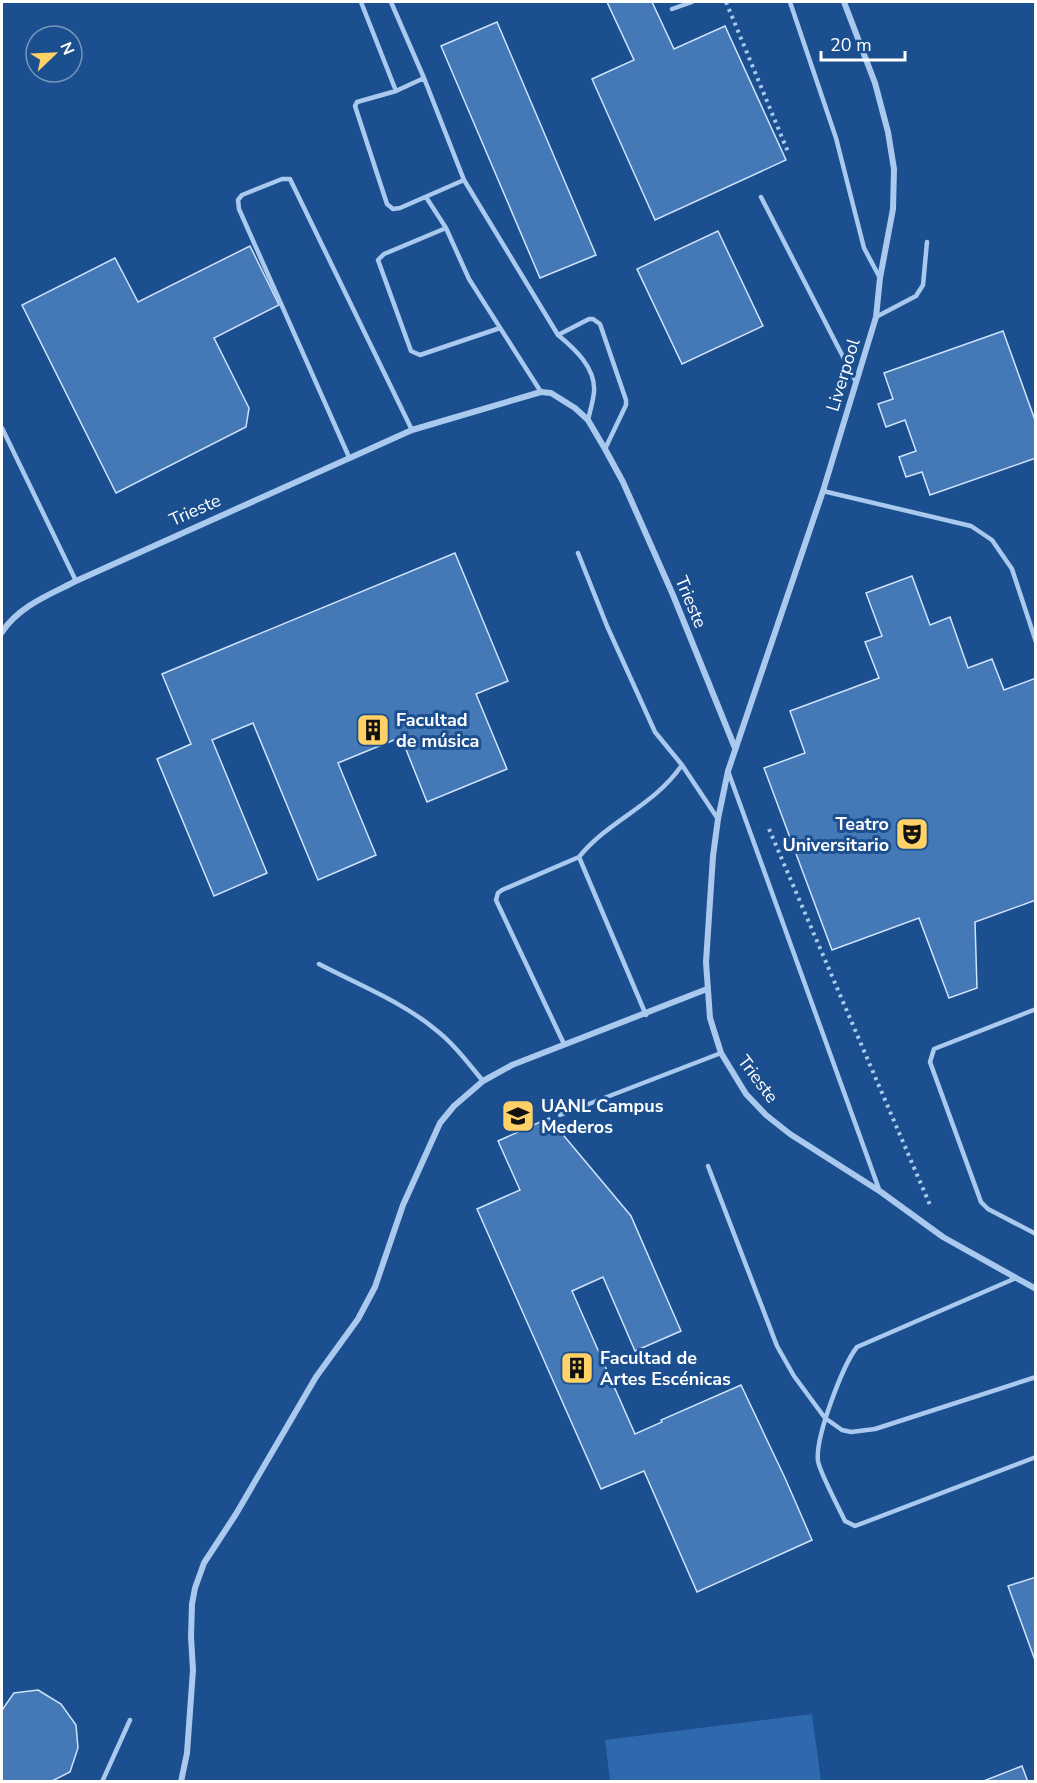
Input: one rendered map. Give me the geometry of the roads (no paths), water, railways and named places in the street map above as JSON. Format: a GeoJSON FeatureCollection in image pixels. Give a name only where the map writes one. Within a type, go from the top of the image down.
{"type":"FeatureCollection","features":[{"type":"Feature","properties":{"kind":"street","name":"Liverpool"},"geometry":{"type":"LineString","coordinates":[[735,749],[759,686],[823,491],[876,317],[880,278],[893,209],[894,169],[888,132],[875,83],[844,2]]}},
{"type":"Feature","properties":{"kind":"street","name":"Trieste"},"geometry":{"type":"LineString","coordinates":[[2,632],[13,617],[33,603],[76,581],[412,430],[541,392],[551,393],[564,400],[588,420],[623,482],[735,749],[718,819],[709,898],[706,962],[710,1018],[713,1035],[721,1053],[746,1094],[766,1115],[790,1134],[943,1236],[1035,1289]]}},
{"type":"Feature","properties":{"kind":"street"},"geometry":{"type":"LineString","coordinates":[[182,1782],[187,1753],[193,1670],[192,1604],[204,1563],[236,1514],[316,1377],[367,1303],[375,1287],[403,1205],[440,1123],[454,1106],[483,1081],[512,1065],[707,989]]}},
{"type":"Feature","properties":{"kind":"lane"},"geometry":{"type":"LineString","coordinates":[[362,2],[396,91]]}},
{"type":"Feature","properties":{"kind":"lane"},"geometry":{"type":"LineString","coordinates":[[391,2],[464,180],[558,334],[575,349],[593,378],[594,392],[588,420]]}},
{"type":"Feature","properties":{"kind":"lane"},"geometry":{"type":"LineString","coordinates":[[672,9],[692,2]]}},
{"type":"Feature","properties":{"kind":"lane"},"geometry":{"type":"LineString","coordinates":[[790,2],[836,138],[864,248],[880,278]]}},
{"type":"Feature","properties":{"kind":"lane"},"geometry":{"type":"LineString","coordinates":[[424,78],[396,91],[357,102],[356,112],[387,204],[393,209],[400,208],[464,180]]}},
{"type":"Feature","properties":{"kind":"lane"},"geometry":{"type":"LineString","coordinates":[[350,457],[239,210],[238,200],[242,195],[282,179],[290,180],[412,430]]}},
{"type":"Feature","properties":{"kind":"lane"},"geometry":{"type":"LineString","coordinates":[[761,196],[856,382]]}},
{"type":"Feature","properties":{"kind":"lane"},"geometry":{"type":"LineString","coordinates":[[426,197],[446,228],[469,279],[541,392]]}},
{"type":"Feature","properties":{"kind":"lane"},"geometry":{"type":"LineString","coordinates":[[446,228],[384,254],[378,260],[411,351],[420,355],[500,328]]}},
{"type":"Feature","properties":{"kind":"lane"},"geometry":{"type":"LineString","coordinates":[[876,317],[916,296],[920,291],[927,242]]}},
{"type":"Feature","properties":{"kind":"lane"},"geometry":{"type":"LineString","coordinates":[[558,334],[593,319],[600,324],[626,400],[626,405],[605,449]]}},
{"type":"Feature","properties":{"kind":"lane"},"geometry":{"type":"LineString","coordinates":[[2,428],[76,581]]}},
{"type":"Feature","properties":{"kind":"lane"},"geometry":{"type":"LineString","coordinates":[[823,491],[971,526],[992,540],[1012,569],[1035,642]]}},
{"type":"Feature","properties":{"kind":"lane"},"geometry":{"type":"LineString","coordinates":[[578,553],[607,626],[655,732],[682,765],[718,819]]}},
{"type":"Feature","properties":{"kind":"lane"},"geometry":{"type":"LineString","coordinates":[[564,1044],[496,900],[498,892],[579,857],[591,843],[655,796],[670,782],[682,765]]}},
{"type":"Feature","properties":{"kind":"lane"},"geometry":{"type":"LineString","coordinates":[[728,771],[880,1192]]}},
{"type":"Feature","properties":{"kind":"lane"},"geometry":{"type":"LineString","coordinates":[[579,857],[645,1015]]}},
{"type":"Feature","properties":{"kind":"lane"},"geometry":{"type":"LineString","coordinates":[[320,964],[413,1013],[435,1028],[454,1046],[483,1081]]}},
{"type":"Feature","properties":{"kind":"lane"},"geometry":{"type":"LineString","coordinates":[[1035,1009],[934,1049],[930,1062],[981,1202],[988,1209],[1035,1234]]}},
{"type":"Feature","properties":{"kind":"lane"},"geometry":{"type":"LineString","coordinates":[[560,1115],[721,1053]]}},
{"type":"Feature","properties":{"kind":"lane"},"geometry":{"type":"LineString","coordinates":[[708,1166],[777,1346],[794,1376],[825,1418],[842,1430],[851,1432],[875,1429],[1035,1377]]}},
{"type":"Feature","properties":{"kind":"lane"},"geometry":{"type":"LineString","coordinates":[[1016,1278],[857,1347],[850,1356],[825,1418],[818,1461],[845,1521],[852,1526],[1035,1457]]}},
{"type":"Feature","properties":{"kind":"lane"},"geometry":{"type":"LineString","coordinates":[[102,1782],[130,1719]]}},
{"type":"Feature","properties":{"kind":"place","name":"Facultad de música"},"geometry":{"type":"Point","coordinates":[373,730]}},
{"type":"Feature","properties":{"kind":"place","name":"Teatro Universitario"},"geometry":{"type":"Point","coordinates":[912,834]}},
{"type":"Feature","properties":{"kind":"place","name":"UANL Campus Mederos"},"geometry":{"type":"Point","coordinates":[518,1116]}},
{"type":"Feature","properties":{"kind":"place","name":"Facultad de Artes Escénicas"},"geometry":{"type":"Point","coordinates":[577,1368]}}]}
